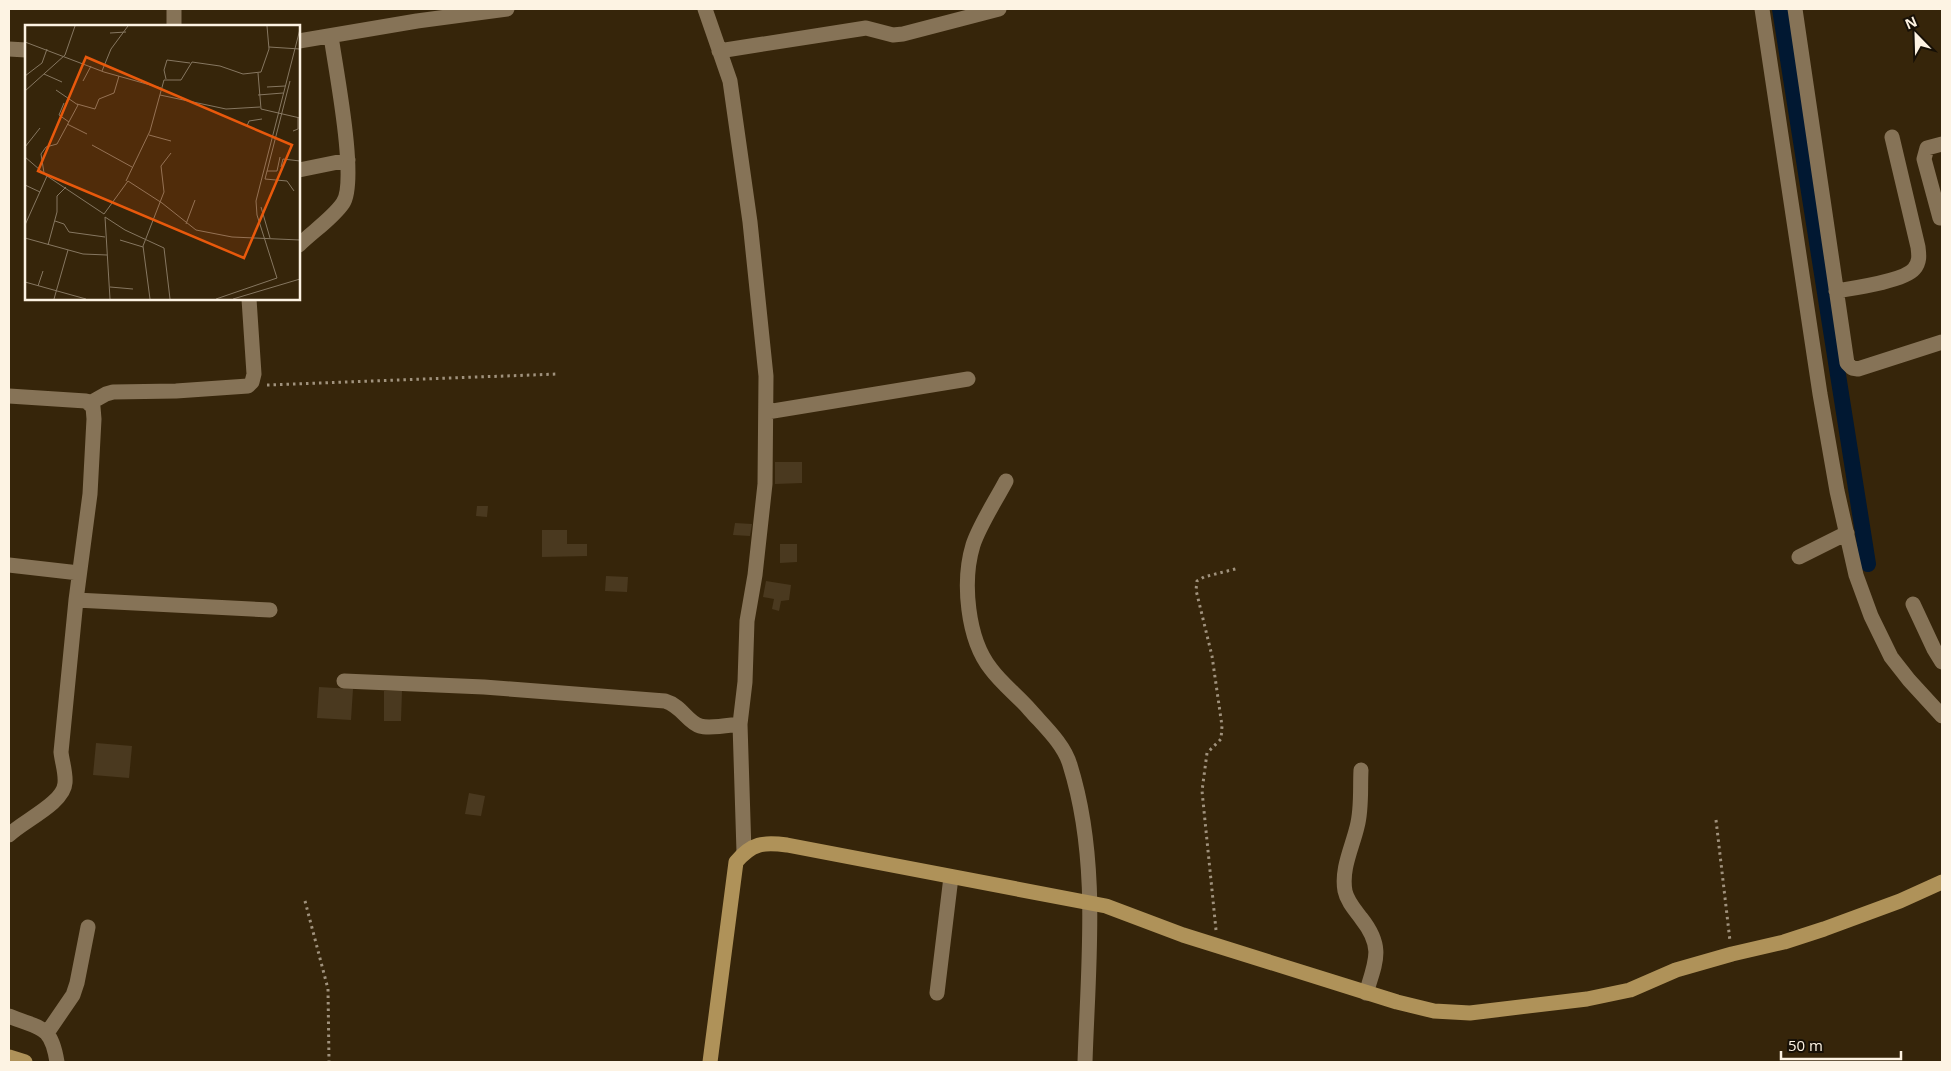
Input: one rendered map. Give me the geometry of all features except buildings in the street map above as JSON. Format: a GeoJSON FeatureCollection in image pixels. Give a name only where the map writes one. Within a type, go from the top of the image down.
{"type":"FeatureCollection","features":[{"type":"Feature","properties":{"kind":"main road"},"geometry":{"type":"LineString","coordinates":[[710,1062],[736,862],[744,852],[754,846],[768,842],[787,844],[1106,906],[1218,946],[1366,993],[1434,1011],[1470,1013],[1587,999],[1630,990],[1676,970],[1784,942],[1824,929],[1900,901],[1942,882]]}},
{"type":"Feature","properties":{"kind":"main road"},"geometry":{"type":"LineString","coordinates":[[9,1057],[25,1062]]}},
{"type":"Feature","properties":{"kind":"street"},"geometry":{"type":"LineString","coordinates":[[174,9],[174,25]]}},
{"type":"Feature","properties":{"kind":"street"},"geometry":{"type":"LineString","coordinates":[[300,41],[417,21],[507,9]]}},
{"type":"Feature","properties":{"kind":"street"},"geometry":{"type":"LineString","coordinates":[[705,9],[730,81],[750,222],[766,376],[765,484],[755,575],[747,620],[745,682],[740,724],[744,852]]}},
{"type":"Feature","properties":{"kind":"street"},"geometry":{"type":"LineString","coordinates":[[719,51],[866,28],[893,34],[903,34],[999,9]]}},
{"type":"Feature","properties":{"kind":"street"},"geometry":{"type":"LineString","coordinates":[[1762,9],[1820,394],[1837,492],[1856,575],[1883,643],[1909,680],[1942,716]]}},
{"type":"Feature","properties":{"kind":"street"},"geometry":{"type":"LineString","coordinates":[[1795,9],[1848,363],[1852,368],[1858,369],[1942,342]]}},
{"type":"Feature","properties":{"kind":"street"},"geometry":{"type":"LineString","coordinates":[[300,244],[344,202],[348,192],[348,160],[331,36]]}},
{"type":"Feature","properties":{"kind":"street"},"geometry":{"type":"LineString","coordinates":[[9,49],[25,50]]}},
{"type":"Feature","properties":{"kind":"street"},"geometry":{"type":"LineString","coordinates":[[1836,292],[1905,276],[1915,269],[1920,260],[1892,137]]}},
{"type":"Feature","properties":{"kind":"street"},"geometry":{"type":"LineString","coordinates":[[1940,218],[1924,159],[1927,148],[1942,144]]}},
{"type":"Feature","properties":{"kind":"street"},"geometry":{"type":"LineString","coordinates":[[300,170],[348,160]]}},
{"type":"Feature","properties":{"kind":"street"},"geometry":{"type":"LineString","coordinates":[[90,403],[113,392],[176,391],[248,386],[252,382],[254,374],[249,300]]}},
{"type":"Feature","properties":{"kind":"street"},"geometry":{"type":"LineString","coordinates":[[767,412],[968,379]]}},
{"type":"Feature","properties":{"kind":"street"},"geometry":{"type":"LineString","coordinates":[[9,396],[78,399],[90,403],[93,407],[94,419],[90,494],[76,600],[61,752],[65,774],[64,790],[58,799],[9,835]]}},
{"type":"Feature","properties":{"kind":"street"},"geometry":{"type":"LineString","coordinates":[[1006,481],[974,545],[967,589],[970,619],[979,651],[991,669],[1059,744],[1070,762],[1083,819],[1091,903],[1085,1062]]}},
{"type":"Feature","properties":{"kind":"street"},"geometry":{"type":"LineString","coordinates":[[1799,557],[1847,533]]}},
{"type":"Feature","properties":{"kind":"street"},"geometry":{"type":"LineString","coordinates":[[9,565],[79,574]]}},
{"type":"Feature","properties":{"kind":"street"},"geometry":{"type":"LineString","coordinates":[[76,600],[270,610]]}},
{"type":"Feature","properties":{"kind":"street"},"geometry":{"type":"LineString","coordinates":[[1913,604],[1934,650],[1942,662]]}},
{"type":"Feature","properties":{"kind":"street"},"geometry":{"type":"LineString","coordinates":[[344,681],[484,687],[665,701],[673,704],[700,726],[740,724]]}},
{"type":"Feature","properties":{"kind":"street"},"geometry":{"type":"LineString","coordinates":[[1361,770],[1358,826],[1345,870],[1345,892],[1374,939],[1377,948],[1376,961],[1366,993]]}},
{"type":"Feature","properties":{"kind":"street"},"geometry":{"type":"LineString","coordinates":[[937,993],[951,877]]}},
{"type":"Feature","properties":{"kind":"street"},"geometry":{"type":"LineString","coordinates":[[47,1033],[73,995],[88,927]]}},
{"type":"Feature","properties":{"kind":"street"},"geometry":{"type":"LineString","coordinates":[[9,1016],[40,1027],[47,1033],[54,1044],[57,1062]]}},
{"type":"Feature","properties":{"kind":"path"},"geometry":{"type":"LineString","coordinates":[[248,386],[557,374]]}},
{"type":"Feature","properties":{"kind":"path"},"geometry":{"type":"LineString","coordinates":[[1218,946],[1202,791],[1207,753],[1221,739],[1222,726],[1212,656],[1196,590],[1197,581],[1204,577],[1239,568]]}},
{"type":"Feature","properties":{"kind":"path"},"geometry":{"type":"LineString","coordinates":[[1716,820],[1732,954]]}},
{"type":"Feature","properties":{"kind":"path"},"geometry":{"type":"LineString","coordinates":[[305,902],[328,989],[328,1062]]}},
{"type":"Feature","properties":{"kind":"waterway"},"geometry":{"type":"LineString","coordinates":[[1780,9],[1868,564]]}}]}
